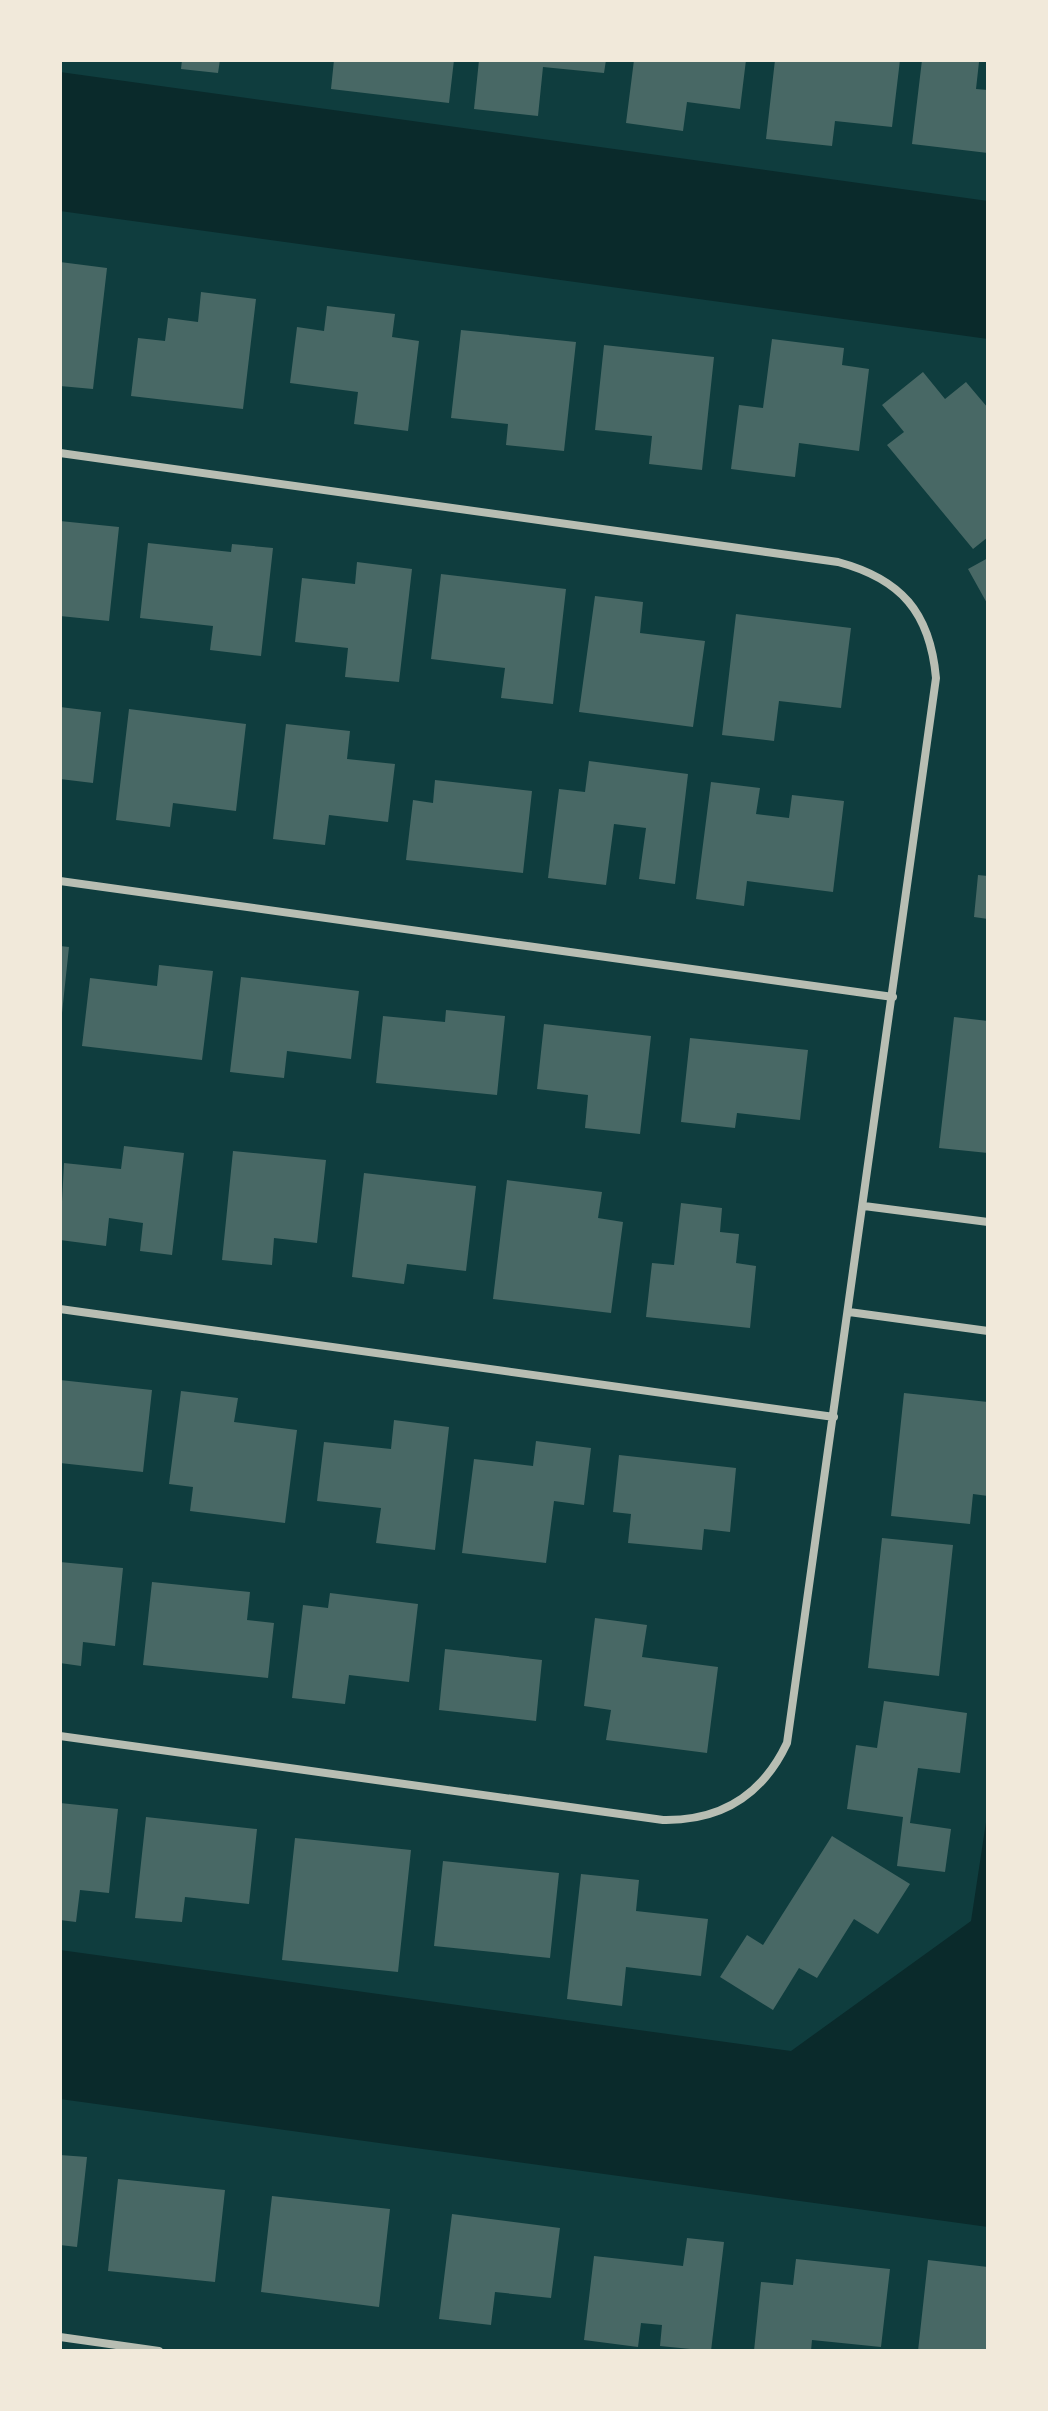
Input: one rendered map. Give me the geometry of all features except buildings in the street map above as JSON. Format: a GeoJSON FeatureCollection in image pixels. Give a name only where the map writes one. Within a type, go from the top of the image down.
{"type":"FeatureCollection","features":[{"type":"Feature","properties":{"kind":"street"},"geometry":{"type":"LineString","coordinates":[[60,453],[838,562],[865,569],[889,582],[911,603],[925,626],[934,652],[936,678],[787,1743],[776,1767],[758,1789],[737,1805],[690,1820],[663,1820],[60,1736]]}},
{"type":"Feature","properties":{"kind":"street"},"geometry":{"type":"LineString","coordinates":[[60,881],[893,997]]}},
{"type":"Feature","properties":{"kind":"street"},"geometry":{"type":"LineString","coordinates":[[864,1206],[988,1222]]}},
{"type":"Feature","properties":{"kind":"street"},"geometry":{"type":"LineString","coordinates":[[60,1309],[834,1417]]}},
{"type":"Feature","properties":{"kind":"street"},"geometry":{"type":"LineString","coordinates":[[849,1312],[988,1331]]}},
{"type":"Feature","properties":{"kind":"street"},"geometry":{"type":"LineString","coordinates":[[60,2337],[159,2351]]}},
{"type":"Feature","properties":{"kind":"water"},"geometry":{"type":"Polygon","coordinates":[[[60,72],[988,201],[988,339],[60,211],[60,72]]]}},
{"type":"Feature","properties":{"kind":"water"},"geometry":{"type":"Polygon","coordinates":[[[988,1809],[988,2227],[60,2099],[60,1950],[791,2051],[971,1921],[988,1809]]]}}]}
